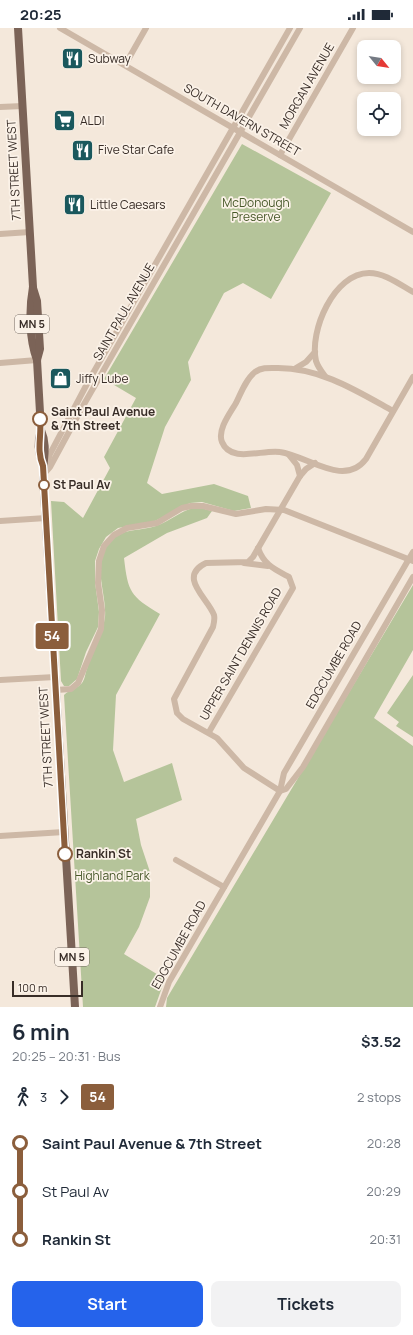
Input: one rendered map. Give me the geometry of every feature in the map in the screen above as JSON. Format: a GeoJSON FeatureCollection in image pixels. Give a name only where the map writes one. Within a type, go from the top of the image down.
{"type":"FeatureCollection","features":[{"type":"Feature","properties":{"kind":"main road","name":"7TH STREET WEST"},"geometry":{"type":"LineString","coordinates":[[18,28],[33,287],[30,302],[34,351],[37,360],[41,430],[45,439],[46,455],[43,466],[43,476],[75,1007]]}},
{"type":"Feature","properties":{"kind":"street"},"geometry":{"type":"LineString","coordinates":[[125,65],[146,28]]}},
{"type":"Feature","properties":{"kind":"street","name":"SAINT PAUL AVENUE"},"geometry":{"type":"LineString","coordinates":[[43,476],[50,454],[88,382],[290,28]]}},
{"type":"Feature","properties":{"kind":"street","name":"SAINT PAUL AVENUE"},"geometry":{"type":"LineString","coordinates":[[43,476],[50,467],[83,406],[300,28]]}},
{"type":"Feature","properties":{"kind":"street","name":"MORGAN AVENUE"},"geometry":{"type":"LineString","coordinates":[[280,155],[353,28]]}},
{"type":"Feature","properties":{"kind":"street","name":"SOUTH DAVERN STREET"},"geometry":{"type":"LineString","coordinates":[[63,29],[413,232]]}},
{"type":"Feature","properties":{"kind":"street"},"geometry":{"type":"LineString","coordinates":[[0,108],[23,106]]}},
{"type":"Feature","properties":{"kind":"street"},"geometry":{"type":"LineString","coordinates":[[0,234],[30,232]]}},
{"type":"Feature","properties":{"kind":"street"},"geometry":{"type":"LineString","coordinates":[[325,376],[318,367],[315,352],[316,332],[322,317],[337,290],[351,278],[361,274],[375,273],[388,278],[413,292]]}},
{"type":"Feature","properties":{"kind":"street"},"geometry":{"type":"LineString","coordinates":[[296,368],[306,362],[315,352]]}},
{"type":"Feature","properties":{"kind":"street"},"geometry":{"type":"LineString","coordinates":[[0,363],[37,360]]}},
{"type":"Feature","properties":{"kind":"street"},"geometry":{"type":"LineString","coordinates":[[393,411],[356,390],[314,372],[296,368],[269,368],[254,373],[248,380],[221,433],[222,442],[228,450],[236,454],[241,455],[266,451],[288,453],[338,472],[349,472],[358,468],[366,459],[413,377]]}},
{"type":"Feature","properties":{"kind":"street"},"geometry":{"type":"LineString","coordinates":[[288,453],[295,460],[300,476]]}},
{"type":"Feature","properties":{"kind":"street"},"geometry":{"type":"LineString","coordinates":[[242,563],[248,562],[258,548],[300,476],[306,469],[315,463]]}},
{"type":"Feature","properties":{"kind":"street"},"geometry":{"type":"LineString","coordinates":[[56,690],[71,689],[78,683],[90,651],[98,635],[102,616],[98,583],[99,562],[104,546],[114,535],[127,528],[157,523],[182,508],[191,506],[203,506],[236,514],[266,509],[280,510],[289,512],[411,560]]}},
{"type":"Feature","properties":{"kind":"street"},"geometry":{"type":"LineString","coordinates":[[0,521],[46,518]]}},
{"type":"Feature","properties":{"kind":"street"},"geometry":{"type":"LineString","coordinates":[[258,548],[263,560],[268,566]]}},
{"type":"Feature","properties":{"kind":"street","name":"EDGCUMBE ROAD"},"geometry":{"type":"LineString","coordinates":[[160,1007],[169,982],[280,791],[284,772],[411,560],[413,552]]}},
{"type":"Feature","properties":{"kind":"street"},"geometry":{"type":"LineString","coordinates":[[268,566],[242,563],[206,563],[198,570],[194,579],[196,588],[214,615],[213,627],[176,693],[174,705],[177,713],[183,719],[209,732],[226,746],[244,768],[280,791]]}},
{"type":"Feature","properties":{"kind":"street","name":"UPPER SAINT DENNIS ROAD"},"geometry":{"type":"LineString","coordinates":[[209,732],[292,591],[292,583],[289,577],[268,566]]}},
{"type":"Feature","properties":{"kind":"street","name":"EDGCUMBE ROAD"},"geometry":{"type":"LineString","coordinates":[[280,791],[286,789],[303,767],[413,577]]}},
{"type":"Feature","properties":{"kind":"street"},"geometry":{"type":"LineString","coordinates":[[0,680],[55,677]]}},
{"type":"Feature","properties":{"kind":"street"},"geometry":{"type":"LineString","coordinates":[[0,836],[64,832]]}},
{"type":"Feature","properties":{"kind":"street"},"geometry":{"type":"LineString","coordinates":[[176,860],[224,887]]}},
{"type":"Feature","properties":{"kind":"green space","name":"McDonough Preserve"},"geometry":{"type":"Polygon","coordinates":[[[242,144],[331,193],[271,299],[243,283],[224,293],[188,362],[191,380],[165,427],[147,483],[162,494],[214,484],[248,496],[251,508],[234,511],[202,502],[190,503],[155,521],[118,528],[106,537],[99,549],[95,561],[95,582],[99,612],[98,627],[86,652],[77,679],[69,686],[64,686],[61,681],[51,501],[64,502],[83,518],[110,468],[104,457],[136,398],[104,379],[242,144]]]}},
{"type":"Feature","properties":{"kind":"green space","name":"Highland Park"},"geometry":{"type":"Polygon","coordinates":[[[197,507],[212,511],[207,518],[167,533],[124,558],[127,579],[132,592],[142,602],[160,614],[116,695],[113,750],[124,782],[172,763],[182,800],[136,819],[141,845],[150,872],[150,897],[139,927],[124,954],[165,979],[155,1007],[83,1007],[64,695],[78,687],[83,681],[104,623],[105,607],[100,566],[106,547],[118,535],[128,531],[151,528],[191,508],[197,507]]]}},
{"type":"Feature","properties":{"kind":"green space"},"geometry":{"type":"Polygon","coordinates":[[[413,585],[413,650],[374,718],[413,746],[413,1007],[166,1007],[167,998],[413,585]]]}},
{"type":"Feature","properties":{"kind":"green space"},"geometry":{"type":"Polygon","coordinates":[[[413,675],[413,737],[396,726],[399,722],[387,713],[413,675]]]}},
{"type":"Feature","properties":{"kind":"bus line","name":"54"},"geometry":{"type":"LineString","coordinates":[[40,419],[41,430],[38,439],[39,456],[43,466],[65,854]]}},
{"type":"Feature","properties":{"kind":"place","name":"Subway"},"geometry":{"type":"Point","coordinates":[73,59]}},
{"type":"Feature","properties":{"kind":"place","name":"ALDI"},"geometry":{"type":"Point","coordinates":[64,121]}},
{"type":"Feature","properties":{"kind":"place","name":"Five Star Cafe"},"geometry":{"type":"Point","coordinates":[82,150]}},
{"type":"Feature","properties":{"kind":"place","name":"Little Caesars"},"geometry":{"type":"Point","coordinates":[75,205]}},
{"type":"Feature","properties":{"kind":"place","name":"Jiffy Lube"},"geometry":{"type":"Point","coordinates":[60,379]}},
{"type":"Feature","properties":{"kind":"place","name":"Saint Paul Avenue & 7th Street"},"geometry":{"type":"Point","coordinates":[40,419]}},
{"type":"Feature","properties":{"kind":"place","name":"St Paul Av"},"geometry":{"type":"Point","coordinates":[44,485]}},
{"type":"Feature","properties":{"kind":"place","name":"Rankin St"},"geometry":{"type":"Point","coordinates":[65,854]}}]}
